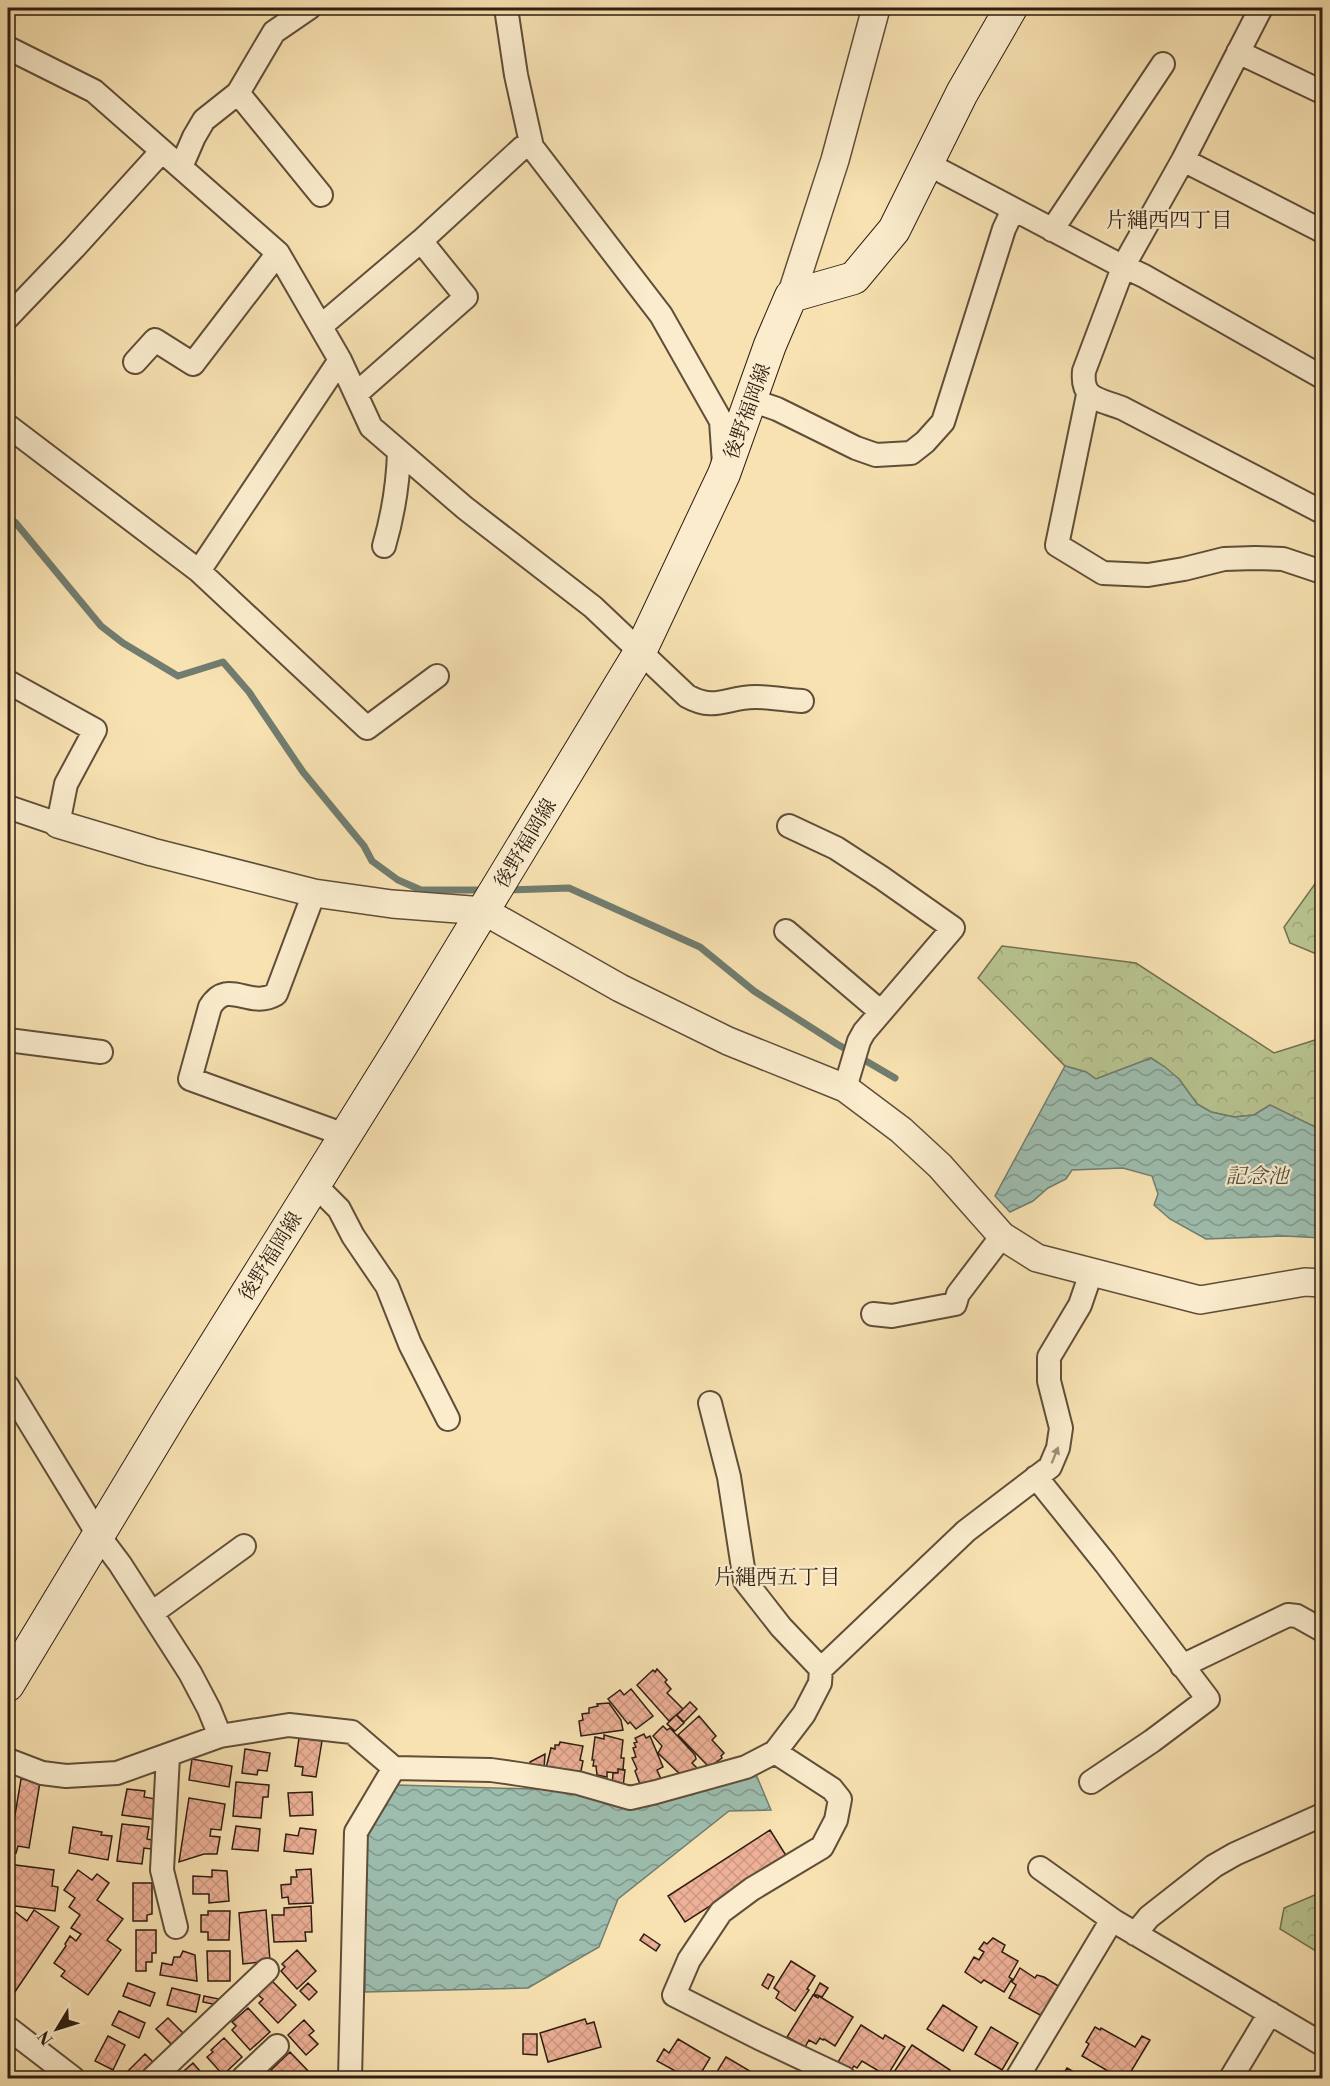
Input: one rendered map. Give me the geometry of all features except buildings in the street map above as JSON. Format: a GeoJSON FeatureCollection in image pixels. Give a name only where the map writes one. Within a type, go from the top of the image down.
{"type":"FeatureCollection","features":[{"type":"Feature","properties":{"kind":"main road"},"geometry":{"type":"LineString","coordinates":[[791,296],[854,278],[894,230],[962,93],[1011,8]]}},
{"type":"Feature","properties":{"kind":"main road","name":"後野福岡線"},"geometry":{"type":"LineString","coordinates":[[8,1685],[174,1410],[484,911],[640,652],[724,474],[770,345],[791,296]]}},
{"type":"Feature","properties":{"kind":"street"},"geometry":{"type":"LineString","coordinates":[[181,167],[204,120],[238,93],[274,32],[309,8]]}},
{"type":"Feature","properties":{"kind":"street"},"geometry":{"type":"LineString","coordinates":[[506,8],[516,75],[532,147],[580,213],[627,268],[661,315],[721,421],[724,474]]}},
{"type":"Feature","properties":{"kind":"street"},"geometry":{"type":"LineString","coordinates":[[791,296],[835,160],[876,8]]}},
{"type":"Feature","properties":{"kind":"street"},"geometry":{"type":"LineString","coordinates":[[1261,8],[1183,160],[1124,265],[1084,371],[1082,385],[1088,395],[1122,408],[1323,512]]}},
{"type":"Feature","properties":{"kind":"street"},"geometry":{"type":"LineString","coordinates":[[8,48],[94,91],[278,253],[340,360],[371,427],[465,508],[593,607],[687,696],[698,702],[717,705],[730,700],[753,697],[802,701]]}},
{"type":"Feature","properties":{"kind":"street"},"geometry":{"type":"LineString","coordinates":[[1238,52],[1323,92]]}},
{"type":"Feature","properties":{"kind":"street"},"geometry":{"type":"LineString","coordinates":[[1052,230],[1163,64]]}},
{"type":"Feature","properties":{"kind":"street"},"geometry":{"type":"LineString","coordinates":[[238,93],[321,195]]}},
{"type":"Feature","properties":{"kind":"street"},"geometry":{"type":"LineString","coordinates":[[321,326],[421,241],[522,148],[531,144]]}},
{"type":"Feature","properties":{"kind":"street"},"geometry":{"type":"LineString","coordinates":[[8,317],[162,151]]}},
{"type":"Feature","properties":{"kind":"street"},"geometry":{"type":"LineString","coordinates":[[1183,160],[1323,231]]}},
{"type":"Feature","properties":{"kind":"street"},"geometry":{"type":"LineString","coordinates":[[926,163],[1013,210],[1124,265],[1323,377]]}},
{"type":"Feature","properties":{"kind":"street"},"geometry":{"type":"LineString","coordinates":[[751,400],[777,409],[856,448],[876,455],[911,453],[925,442],[943,422],[1004,229],[1013,210]]}},
{"type":"Feature","properties":{"kind":"street"},"geometry":{"type":"LineString","coordinates":[[356,394],[466,297],[421,241]]}},
{"type":"Feature","properties":{"kind":"street"},"geometry":{"type":"LineString","coordinates":[[135,362],[155,340],[193,364],[278,253]]}},
{"type":"Feature","properties":{"kind":"street"},"geometry":{"type":"LineString","coordinates":[[199,571],[340,360]]}},
{"type":"Feature","properties":{"kind":"street"},"geometry":{"type":"LineString","coordinates":[[1088,395],[1057,545],[1102,573],[1148,575],[1224,559],[1255,558],[1283,559],[1323,572]]}},
{"type":"Feature","properties":{"kind":"street"},"geometry":{"type":"LineString","coordinates":[[8,426],[199,571],[367,728],[437,676]]}},
{"type":"Feature","properties":{"kind":"street"},"geometry":{"type":"LineString","coordinates":[[384,546],[398,482],[399,452]]}},
{"type":"Feature","properties":{"kind":"street"},"geometry":{"type":"LineString","coordinates":[[8,682],[95,730],[66,784],[58,824]]}},
{"type":"Feature","properties":{"kind":"street"},"geometry":{"type":"LineString","coordinates":[[8,807],[152,852],[314,893],[392,904],[484,911],[620,988],[718,1036],[845,1088],[901,1130],[940,1166],[1002,1236],[1037,1258],[1200,1300],[1305,1282],[1323,1283]]}},
{"type":"Feature","properties":{"kind":"street"},"geometry":{"type":"LineString","coordinates":[[789,826],[836,849],[953,928],[859,1041],[845,1088]]}},
{"type":"Feature","properties":{"kind":"street"},"geometry":{"type":"LineString","coordinates":[[314,893],[276,994],[268,999],[257,1000],[228,993],[216,998],[210,1007],[190,1079],[345,1135]]}},
{"type":"Feature","properties":{"kind":"street"},"geometry":{"type":"LineString","coordinates":[[786,932],[882,1012]]}},
{"type":"Feature","properties":{"kind":"street"},"geometry":{"type":"LineString","coordinates":[[8,1040],[101,1052]]}},
{"type":"Feature","properties":{"kind":"street"},"geometry":{"type":"LineString","coordinates":[[315,1185],[339,1209],[353,1236],[387,1286],[410,1344],[448,1419]]}},
{"type":"Feature","properties":{"kind":"street"},"geometry":{"type":"LineString","coordinates":[[873,1314],[892,1316],[955,1304],[958,1294],[1002,1236]]}},
{"type":"Feature","properties":{"kind":"street"},"geometry":{"type":"LineString","coordinates":[[8,1760],[42,1773],[97,1775],[127,1771],[220,1736],[289,1725],[352,1732],[394,1768],[491,1770],[578,1783],[630,1798],[746,1767],[775,1752],[804,1714],[820,1683],[821,1669],[966,1531],[1050,1467],[1058,1448],[1061,1428],[1049,1381],[1049,1357],[1080,1305],[1091,1273]]}},
{"type":"Feature","properties":{"kind":"street"},"geometry":{"type":"LineString","coordinates":[[8,1387],[99,1536],[190,1673],[220,1736]]}},
{"type":"Feature","properties":{"kind":"street"},"geometry":{"type":"LineString","coordinates":[[710,1403],[729,1477],[745,1581],[781,1627],[821,1669]]}},
{"type":"Feature","properties":{"kind":"street"},"geometry":{"type":"LineString","coordinates":[[1036,1477],[1105,1563],[1208,1700],[1091,1782]]}},
{"type":"Feature","properties":{"kind":"street"},"geometry":{"type":"LineString","coordinates":[[152,1613],[244,1546]]}},
{"type":"Feature","properties":{"kind":"street"},"geometry":{"type":"LineString","coordinates":[[1182,1666],[1288,1615],[1297,1616],[1323,1630]]}},
{"type":"Feature","properties":{"kind":"street"},"geometry":{"type":"LineString","coordinates":[[775,1752],[832,1789],[840,1799],[836,1820],[822,1847],[752,1888],[721,1912],[688,1960],[674,1995],[844,2079]]}},
{"type":"Feature","properties":{"kind":"street"},"geometry":{"type":"LineString","coordinates":[[168,1756],[162,1870],[176,1927]]}},
{"type":"Feature","properties":{"kind":"street"},"geometry":{"type":"LineString","coordinates":[[350,2079],[356,1832],[394,1768]]}},
{"type":"Feature","properties":{"kind":"street"},"geometry":{"type":"LineString","coordinates":[[1135,1934],[1149,1917],[1214,1866],[1235,1854],[1323,1815]]}},
{"type":"Feature","properties":{"kind":"street"},"geometry":{"type":"LineString","coordinates":[[1040,1868],[1114,1922],[1323,2044]]}},
{"type":"Feature","properties":{"kind":"street"},"geometry":{"type":"LineString","coordinates":[[1017,2079],[1107,1928],[1114,1922]]}},
{"type":"Feature","properties":{"kind":"street"},"geometry":{"type":"LineString","coordinates":[[153,2079],[267,1970]]}},
{"type":"Feature","properties":{"kind":"street"},"geometry":{"type":"LineString","coordinates":[[1231,2079],[1270,2013]]}},
{"type":"Feature","properties":{"kind":"street"},"geometry":{"type":"LineString","coordinates":[[8,2028],[73,2079]]}},
{"type":"Feature","properties":{"kind":"street"},"geometry":{"type":"LineString","coordinates":[[243,2079],[277,2046]]}},
{"type":"Feature","properties":{"kind":"green space"},"geometry":{"type":"Polygon","coordinates":[[[1322,874],[1322,952],[1314,953],[1290,943],[1284,927],[1322,874]]]}},
{"type":"Feature","properties":{"kind":"green space"},"geometry":{"type":"Polygon","coordinates":[[[1002,946],[1136,963],[1274,1053],[1315,1040],[1322,1030],[1322,1127],[1317,1128],[1270,1105],[1254,1115],[1234,1117],[1211,1112],[1197,1104],[1179,1079],[1151,1058],[1096,1079],[1086,1072],[1065,1066],[978,978],[1002,946]]]}},
{"type":"Feature","properties":{"kind":"green space"},"geometry":{"type":"Polygon","coordinates":[[[1322,1892],[1322,1955],[1280,1929],[1284,1908],[1322,1892]]]}},
{"type":"Feature","properties":{"kind":"water","name":"記念池"},"geometry":{"type":"Polygon","coordinates":[[[1151,1058],[1179,1079],[1197,1104],[1211,1112],[1234,1117],[1254,1115],[1270,1105],[1317,1128],[1322,1127],[1322,1238],[1285,1236],[1206,1239],[1170,1219],[1154,1205],[1158,1194],[1152,1176],[1123,1168],[1072,1170],[1066,1179],[1048,1188],[1033,1201],[1010,1212],[995,1196],[1065,1066],[1086,1072],[1096,1079],[1151,1058]]]}},
{"type":"Feature","properties":{"kind":"water"},"geometry":{"type":"Polygon","coordinates":[[[755,1772],[771,1810],[729,1811],[618,1899],[599,1947],[528,1988],[365,1992],[365,1833],[398,1785],[563,1790],[634,1806],[755,1772]]]}},
{"type":"Feature","properties":{"kind":"waterway"},"geometry":{"type":"LineString","coordinates":[[8,520],[15,522],[101,626],[123,643],[178,676],[223,662],[249,692],[303,772],[364,846],[372,861],[398,880],[421,890],[484,890]]}},
{"type":"Feature","properties":{"kind":"waterway"},"geometry":{"type":"LineString","coordinates":[[507,890],[569,888],[700,947],[754,991],[895,1078]]}},
{"type":"Feature","properties":{"kind":"district","name":"片縄西四丁目"},"geometry":{"type":"Point","coordinates":[1169,220]}},
{"type":"Feature","properties":{"kind":"district","name":"片縄西五丁目"},"geometry":{"type":"Point","coordinates":[777,1577]}}]}
